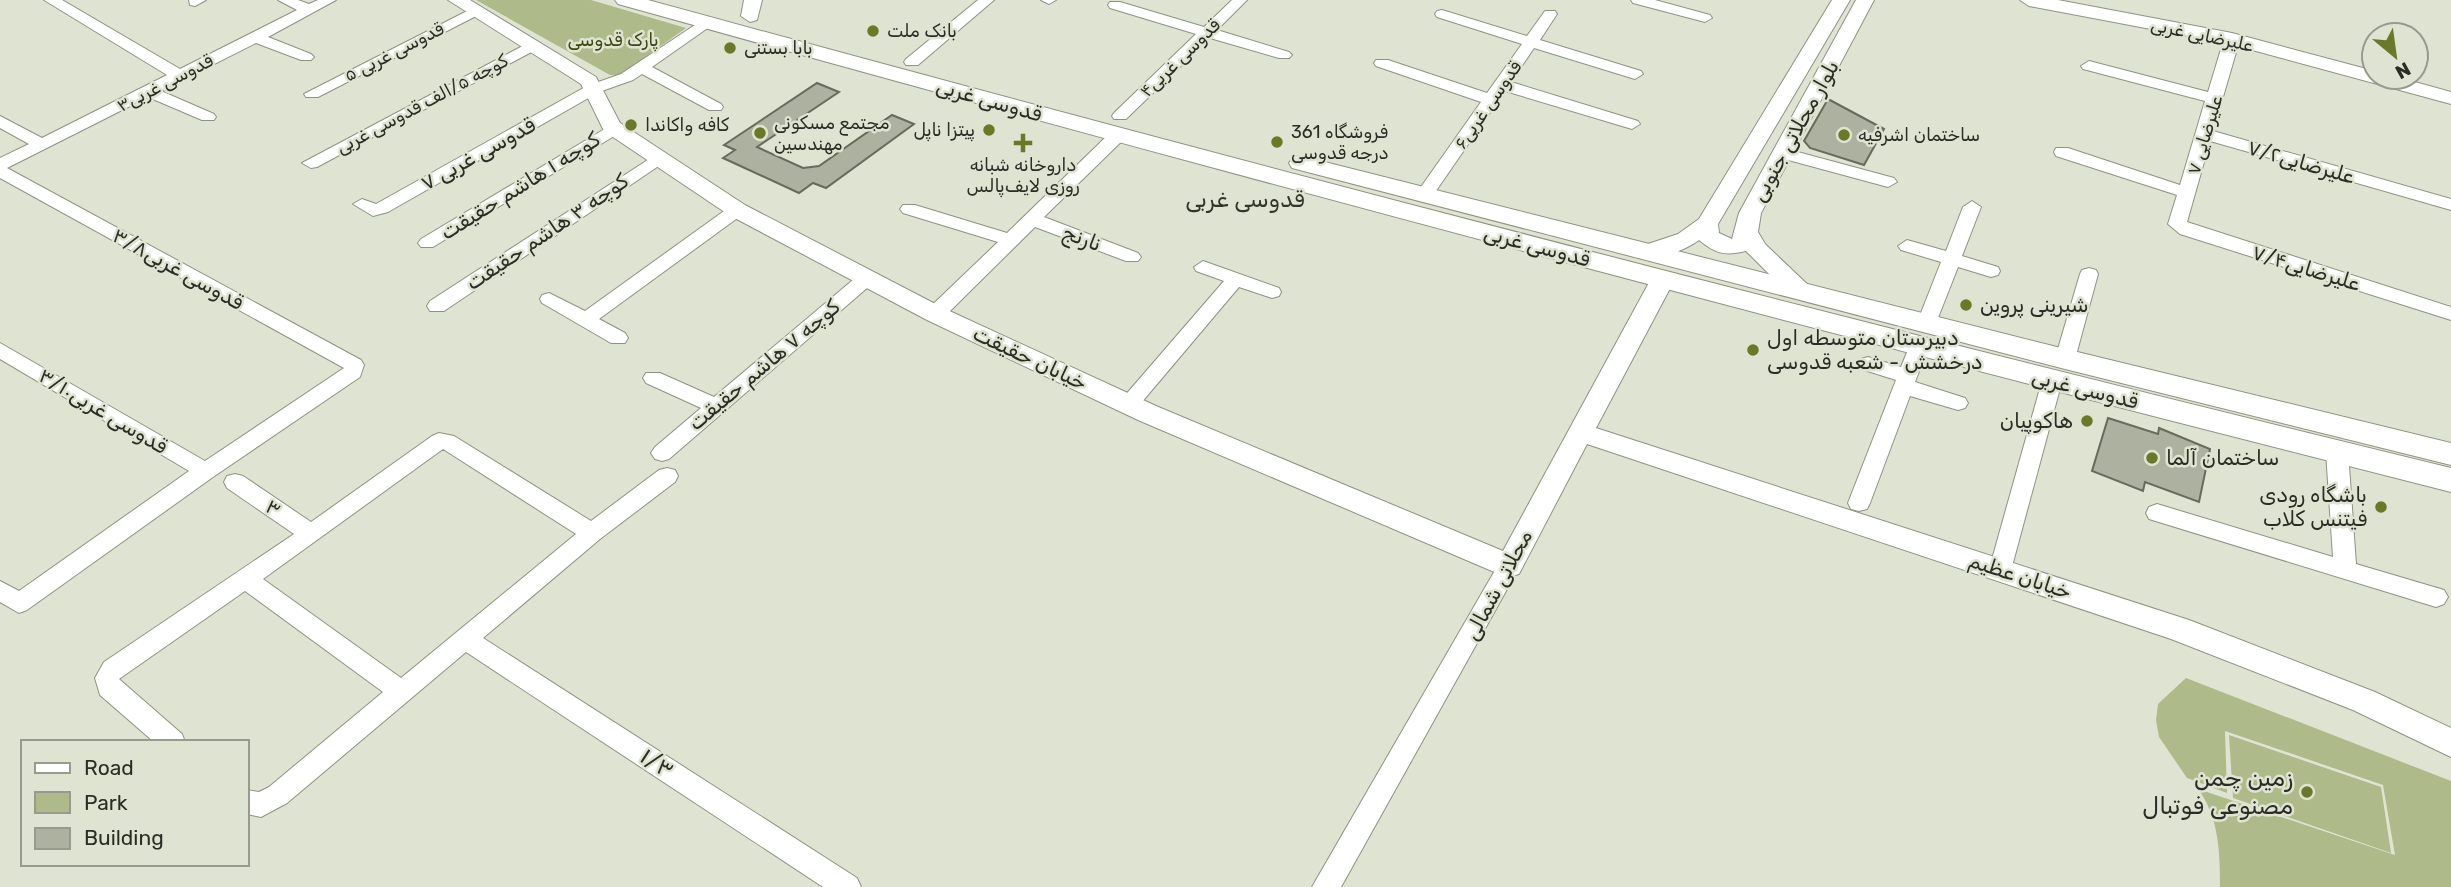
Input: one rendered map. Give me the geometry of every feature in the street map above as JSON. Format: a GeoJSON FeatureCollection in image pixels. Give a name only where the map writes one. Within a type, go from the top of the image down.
{"type":"FeatureCollection","features":[{"type":"Feature","properties":{"kind":"main road","name":"قدوسی غربی"},"geometry":{"type":"LineString","coordinates":[[625,0],[940,78],[1270,166],[1663,278],[1923,334],[2059,370],[2337,452],[2451,480]]}},
{"type":"Feature","properties":{"kind":"main road","name":"قدوسی غربی"},"geometry":{"type":"LineString","coordinates":[[689,0],[752,8],[912,62],[940,78]]}},
{"type":"Feature","properties":{"kind":"main road","name":"قدوسی غربی"},"geometry":{"type":"LineString","coordinates":[[1270,166],[1425,194],[1798,290],[1923,334]]}},
{"type":"Feature","properties":{"kind":"main road","name":"قدوسی غربی"},"geometry":{"type":"LineString","coordinates":[[2059,370],[2451,454]]}},
{"type":"Feature","properties":{"kind":"street"},"geometry":{"type":"LineString","coordinates":[[51,0],[179,75]]}},
{"type":"Feature","properties":{"kind":"street"},"geometry":{"type":"LineString","coordinates":[[285,0],[310,10]]}},
{"type":"Feature","properties":{"kind":"street","name":"قدوسی غربی۳"},"geometry":{"type":"LineString","coordinates":[[0,165],[329,0]]}},
{"type":"Feature","properties":{"kind":"street"},"geometry":{"type":"LineString","coordinates":[[457,0],[589,81],[593,89]]}},
{"type":"Feature","properties":{"kind":"street"},"geometry":{"type":"LineString","coordinates":[[912,62],[987,0]]}},
{"type":"Feature","properties":{"kind":"street","name":"قدوسی غربی۴"},"geometry":{"type":"LineString","coordinates":[[935,314],[1032,219],[1240,0]]}},
{"type":"Feature","properties":{"kind":"street"},"geometry":{"type":"LineString","coordinates":[[1638,0],[1705,18]]}},
{"type":"Feature","properties":{"kind":"street","name":"بلوار محلاتی جنوبی"},"geometry":{"type":"LineString","coordinates":[[1647,252],[1686,239],[1707,224],[1841,0]]}},
{"type":"Feature","properties":{"kind":"street","name":"بلوار محلاتی جنوبی"},"geometry":{"type":"LineString","coordinates":[[1747,232],[1749,213],[1865,0]]}},
{"type":"Feature","properties":{"kind":"street","name":"علیرضایی غربی"},"geometry":{"type":"LineString","coordinates":[[2029,0],[2232,39],[2360,73]]}},
{"type":"Feature","properties":{"kind":"street"},"geometry":{"type":"LineString","coordinates":[[1115,5],[1284,55]]}},
{"type":"Feature","properties":{"kind":"street","name":"۵ قدوسی غربی"},"geometry":{"type":"LineString","coordinates":[[312,94],[475,11]]}},
{"type":"Feature","properties":{"kind":"street"},"geometry":{"type":"LineString","coordinates":[[1442,14],[1635,74]]}},
{"type":"Feature","properties":{"kind":"street","name":"قدوسی غربی۶"},"geometry":{"type":"LineString","coordinates":[[1425,194],[1550,15]]}},
{"type":"Feature","properties":{"kind":"street","name":"۷ قدوسی غربی"},"geometry":{"type":"LineString","coordinates":[[362,204],[373,210],[382,208],[593,89],[627,77],[707,22]]}},
{"type":"Feature","properties":{"kind":"street"},"geometry":{"type":"LineString","coordinates":[[255,37],[306,57]]}},
{"type":"Feature","properties":{"kind":"street","name":"۷ علیرضایی"},"geometry":{"type":"LineString","coordinates":[[2180,228],[2176,224],[2232,39]]}},
{"type":"Feature","properties":{"kind":"street","name":"کوچه ۵/الف قدوسی غربی"},"geometry":{"type":"LineString","coordinates":[[311,163],[532,46]]}},
{"type":"Feature","properties":{"kind":"street"},"geometry":{"type":"LineString","coordinates":[[1382,63],[1491,100]]}},
{"type":"Feature","properties":{"kind":"street"},"geometry":{"type":"LineString","coordinates":[[2089,66],[2216,99]]}},
{"type":"Feature","properties":{"kind":"street"},"geometry":{"type":"LineString","coordinates":[[642,68],[715,107]]}},
{"type":"Feature","properties":{"kind":"street"},"geometry":{"type":"LineString","coordinates":[[1503,85],[1632,124]]}},
{"type":"Feature","properties":{"kind":"street","name":"خیابان حقیقت"},"geometry":{"type":"LineString","coordinates":[[593,89],[613,129],[657,159],[737,210],[935,314],[1129,404],[1509,566]]}},
{"type":"Feature","properties":{"kind":"street"},"geometry":{"type":"LineString","coordinates":[[148,91],[208,117]]}},
{"type":"Feature","properties":{"kind":"street","name":"علیرضایی غربی"},"geometry":{"type":"LineString","coordinates":[[2427,91],[2451,96]]}},
{"type":"Feature","properties":{"kind":"street"},"geometry":{"type":"LineString","coordinates":[[0,121],[41,144]]}},
{"type":"Feature","properties":{"kind":"street","name":"کوچه ۱ هاشم حقیقت"},"geometry":{"type":"LineString","coordinates":[[427,243],[613,129]]}},
{"type":"Feature","properties":{"kind":"street","name":"علیرضایی۷/۲"},"geometry":{"type":"LineString","coordinates":[[2204,134],[2451,205]]}},
{"type":"Feature","properties":{"kind":"street"},"geometry":{"type":"LineString","coordinates":[[2062,152],[2187,193]]}},
{"type":"Feature","properties":{"kind":"street"},"geometry":{"type":"LineString","coordinates":[[1783,153],[1888,182]]}},
{"type":"Feature","properties":{"kind":"street","name":"کوچه ۳ هاشم حقیقت"},"geometry":{"type":"LineString","coordinates":[[437,306],[657,159]]}},
{"type":"Feature","properties":{"kind":"street","name":"قدوسی غربی۳/۸"},"geometry":{"type":"LineString","coordinates":[[0,171],[354,365],[354,369],[347,376],[205,471]]}},
{"type":"Feature","properties":{"kind":"street"},"geometry":{"type":"LineString","coordinates":[[1859,503],[1972,207]]}},
{"type":"Feature","properties":{"kind":"street"},"geometry":{"type":"LineString","coordinates":[[909,209],[1010,240]]}},
{"type":"Feature","properties":{"kind":"street"},"geometry":{"type":"LineString","coordinates":[[584,320],[737,210]]}},
{"type":"Feature","properties":{"kind":"street","name":"نارنج"},"geometry":{"type":"LineString","coordinates":[[1032,219],[1132,257]]}},
{"type":"Feature","properties":{"kind":"street"},"geometry":{"type":"LineString","coordinates":[[1707,224],[1708,236],[1725,247],[1740,245],[1747,232]]}},
{"type":"Feature","properties":{"kind":"street","name":"علیرضایی۷/۴"},"geometry":{"type":"LineString","coordinates":[[2180,228],[2451,314]]}},
{"type":"Feature","properties":{"kind":"street"},"geometry":{"type":"LineString","coordinates":[[1747,232],[1756,248],[1798,290]]}},
{"type":"Feature","properties":{"kind":"street"},"geometry":{"type":"LineString","coordinates":[[1907,246],[1991,271]]}},
{"type":"Feature","properties":{"kind":"street"},"geometry":{"type":"LineString","coordinates":[[1203,267],[1272,292]]}},
{"type":"Feature","properties":{"kind":"street"},"geometry":{"type":"LineString","coordinates":[[2000,570],[2029,465],[2089,274]]}},
{"type":"Feature","properties":{"kind":"street","name":"کوچه ۷ هاشم حقیقت"},"geometry":{"type":"LineString","coordinates":[[662,453],[867,278]]}},
{"type":"Feature","properties":{"kind":"street","name":"محلاتی شمالی"},"geometry":{"type":"LineString","coordinates":[[1326,887],[1509,566],[1663,278]]}},
{"type":"Feature","properties":{"kind":"street"},"geometry":{"type":"LineString","coordinates":[[1129,404],[1235,280]]}},
{"type":"Feature","properties":{"kind":"street"},"geometry":{"type":"LineString","coordinates":[[549,299],[618,338]]}},
{"type":"Feature","properties":{"kind":"street","name":"قدوسی غربی۳/۱۰"},"geometry":{"type":"LineString","coordinates":[[0,350],[205,471]]}},
{"type":"Feature","properties":{"kind":"street"},"geometry":{"type":"LineString","coordinates":[[1868,364],[1958,403]]}},
{"type":"Feature","properties":{"kind":"street"},"geometry":{"type":"LineString","coordinates":[[653,378],[714,406]]}},
{"type":"Feature","properties":{"kind":"street","name":"خیابان عظیم"},"geometry":{"type":"LineString","coordinates":[[1580,432],[2179,629],[2364,701],[2451,743]]}},
{"type":"Feature","properties":{"kind":"street"},"geometry":{"type":"LineString","coordinates":[[171,740],[109,688],[107,678],[113,669],[311,534],[439,441],[447,442],[592,533]]}},
{"type":"Feature","properties":{"kind":"street"},"geometry":{"type":"LineString","coordinates":[[2337,452],[2345,569]]}},
{"type":"Feature","properties":{"kind":"street"},"geometry":{"type":"LineString","coordinates":[[9,596],[205,471]]}},
{"type":"Feature","properties":{"kind":"street"},"geometry":{"type":"LineString","coordinates":[[248,802],[261,805],[278,795],[592,533],[667,476]]}},
{"type":"Feature","properties":{"kind":"street","name":"۳"},"geometry":{"type":"LineString","coordinates":[[235,482],[311,534]]}},
{"type":"Feature","properties":{"kind":"street"},"geometry":{"type":"LineString","coordinates":[[2157,513],[2436,597]]}},
{"type":"Feature","properties":{"kind":"street"},"geometry":{"type":"LineString","coordinates":[[246,579],[400,691]]}},
{"type":"Feature","properties":{"kind":"street","name":"۱/۳"},"geometry":{"type":"LineString","coordinates":[[467,639],[846,887]]}},
{"type":"Feature","properties":{"kind":"green space","name":"پارک قدوسی"},"geometry":{"type":"Polygon","coordinates":[[[476,0],[591,0],[686,28],[620,75],[610,75],[476,0]]]}},
{"type":"Feature","properties":{"kind":"green space"},"geometry":{"type":"Polygon","coordinates":[[[2186,678],[2451,781],[2451,887],[2220,887],[2219,848],[2214,823],[2198,789],[2395,855],[2383,785],[2225,731],[2227,793],[2187,778],[2159,737],[2156,720],[2158,704],[2186,678]]]}},
{"type":"Feature","properties":{"kind":"green space","name":"زمین چمن مصنوعی فوتبال"},"geometry":{"type":"Polygon","coordinates":[[[2229,735],[2381,787],[2391,853],[2233,798],[2229,735]]]}},
{"type":"Feature","properties":{"kind":"building","name":"مجتمع مسکونی مهندسین"},"geometry":{"type":"Polygon","coordinates":[[[817,83],[839,92],[757,147],[803,168],[819,166],[892,115],[914,124],[826,188],[813,183],[799,193],[723,158],[735,150],[724,145],[817,83]]]}},
{"type":"Feature","properties":{"kind":"building","name":"ساختمان اشرفیه"},"geometry":{"type":"Polygon","coordinates":[[[1828,99],[1884,129],[1864,165],[1810,148],[1804,141],[1828,99]]]}},
{"type":"Feature","properties":{"kind":"building","name":"ساختمان آلما"},"geometry":{"type":"Polygon","coordinates":[[[2108,418],[2158,434],[2159,428],[2210,449],[2199,502],[2145,482],[2143,491],[2092,471],[2108,418]]]}},
{"type":"Feature","properties":{"kind":"place","name":"بانک ملت"},"geometry":{"type":"Point","coordinates":[873,31]}},
{"type":"Feature","properties":{"kind":"place","name":"بابا بستنی"},"geometry":{"type":"Point","coordinates":[730,48]}},
{"type":"Feature","properties":{"kind":"place","name":"کافه واکاندا"},"geometry":{"type":"Point","coordinates":[631,125]}},
{"type":"Feature","properties":{"kind":"place","name":"پیتزا ناپل"},"geometry":{"type":"Point","coordinates":[989,130]}},
{"type":"Feature","properties":{"kind":"place","name":"مجتمع مسکونی مهندسین"},"geometry":{"type":"Point","coordinates":[760,133]}},
{"type":"Feature","properties":{"kind":"place","name":"ساختمان اشرفیه"},"geometry":{"type":"Point","coordinates":[1844,135]}},
{"type":"Feature","properties":{"kind":"place","name":"فروشگاه 361 درجه قدوسی"},"geometry":{"type":"Point","coordinates":[1277,142]}},
{"type":"Feature","properties":{"kind":"place","name":"داروخانه شبانه روزی لایف‌پالس"},"geometry":{"type":"Point","coordinates":[1023,143]}},
{"type":"Feature","properties":{"kind":"place","name":"شیرینی پروین"},"geometry":{"type":"Point","coordinates":[1966,305]}},
{"type":"Feature","properties":{"kind":"place","name":"دبیرستان متوسطه اول درخشش - شعبه قدوسی"},"geometry":{"type":"Point","coordinates":[1753,350]}},
{"type":"Feature","properties":{"kind":"place","name":"هاکوپیان"},"geometry":{"type":"Point","coordinates":[2087,421]}},
{"type":"Feature","properties":{"kind":"place","name":"ساختمان آلما"},"geometry":{"type":"Point","coordinates":[2152,458]}},
{"type":"Feature","properties":{"kind":"place","name":"باشگاه رودی فیتنس کلاب"},"geometry":{"type":"Point","coordinates":[2381,507]}},
{"type":"Feature","properties":{"kind":"place","name":"زمین چمن مصنوعی فوتبال"},"geometry":{"type":"Point","coordinates":[2307,792]}},
{"type":"Feature","properties":{"kind":"district","name":"قدوسی غربی"},"geometry":{"type":"Point","coordinates":[1245,199]}}]}
